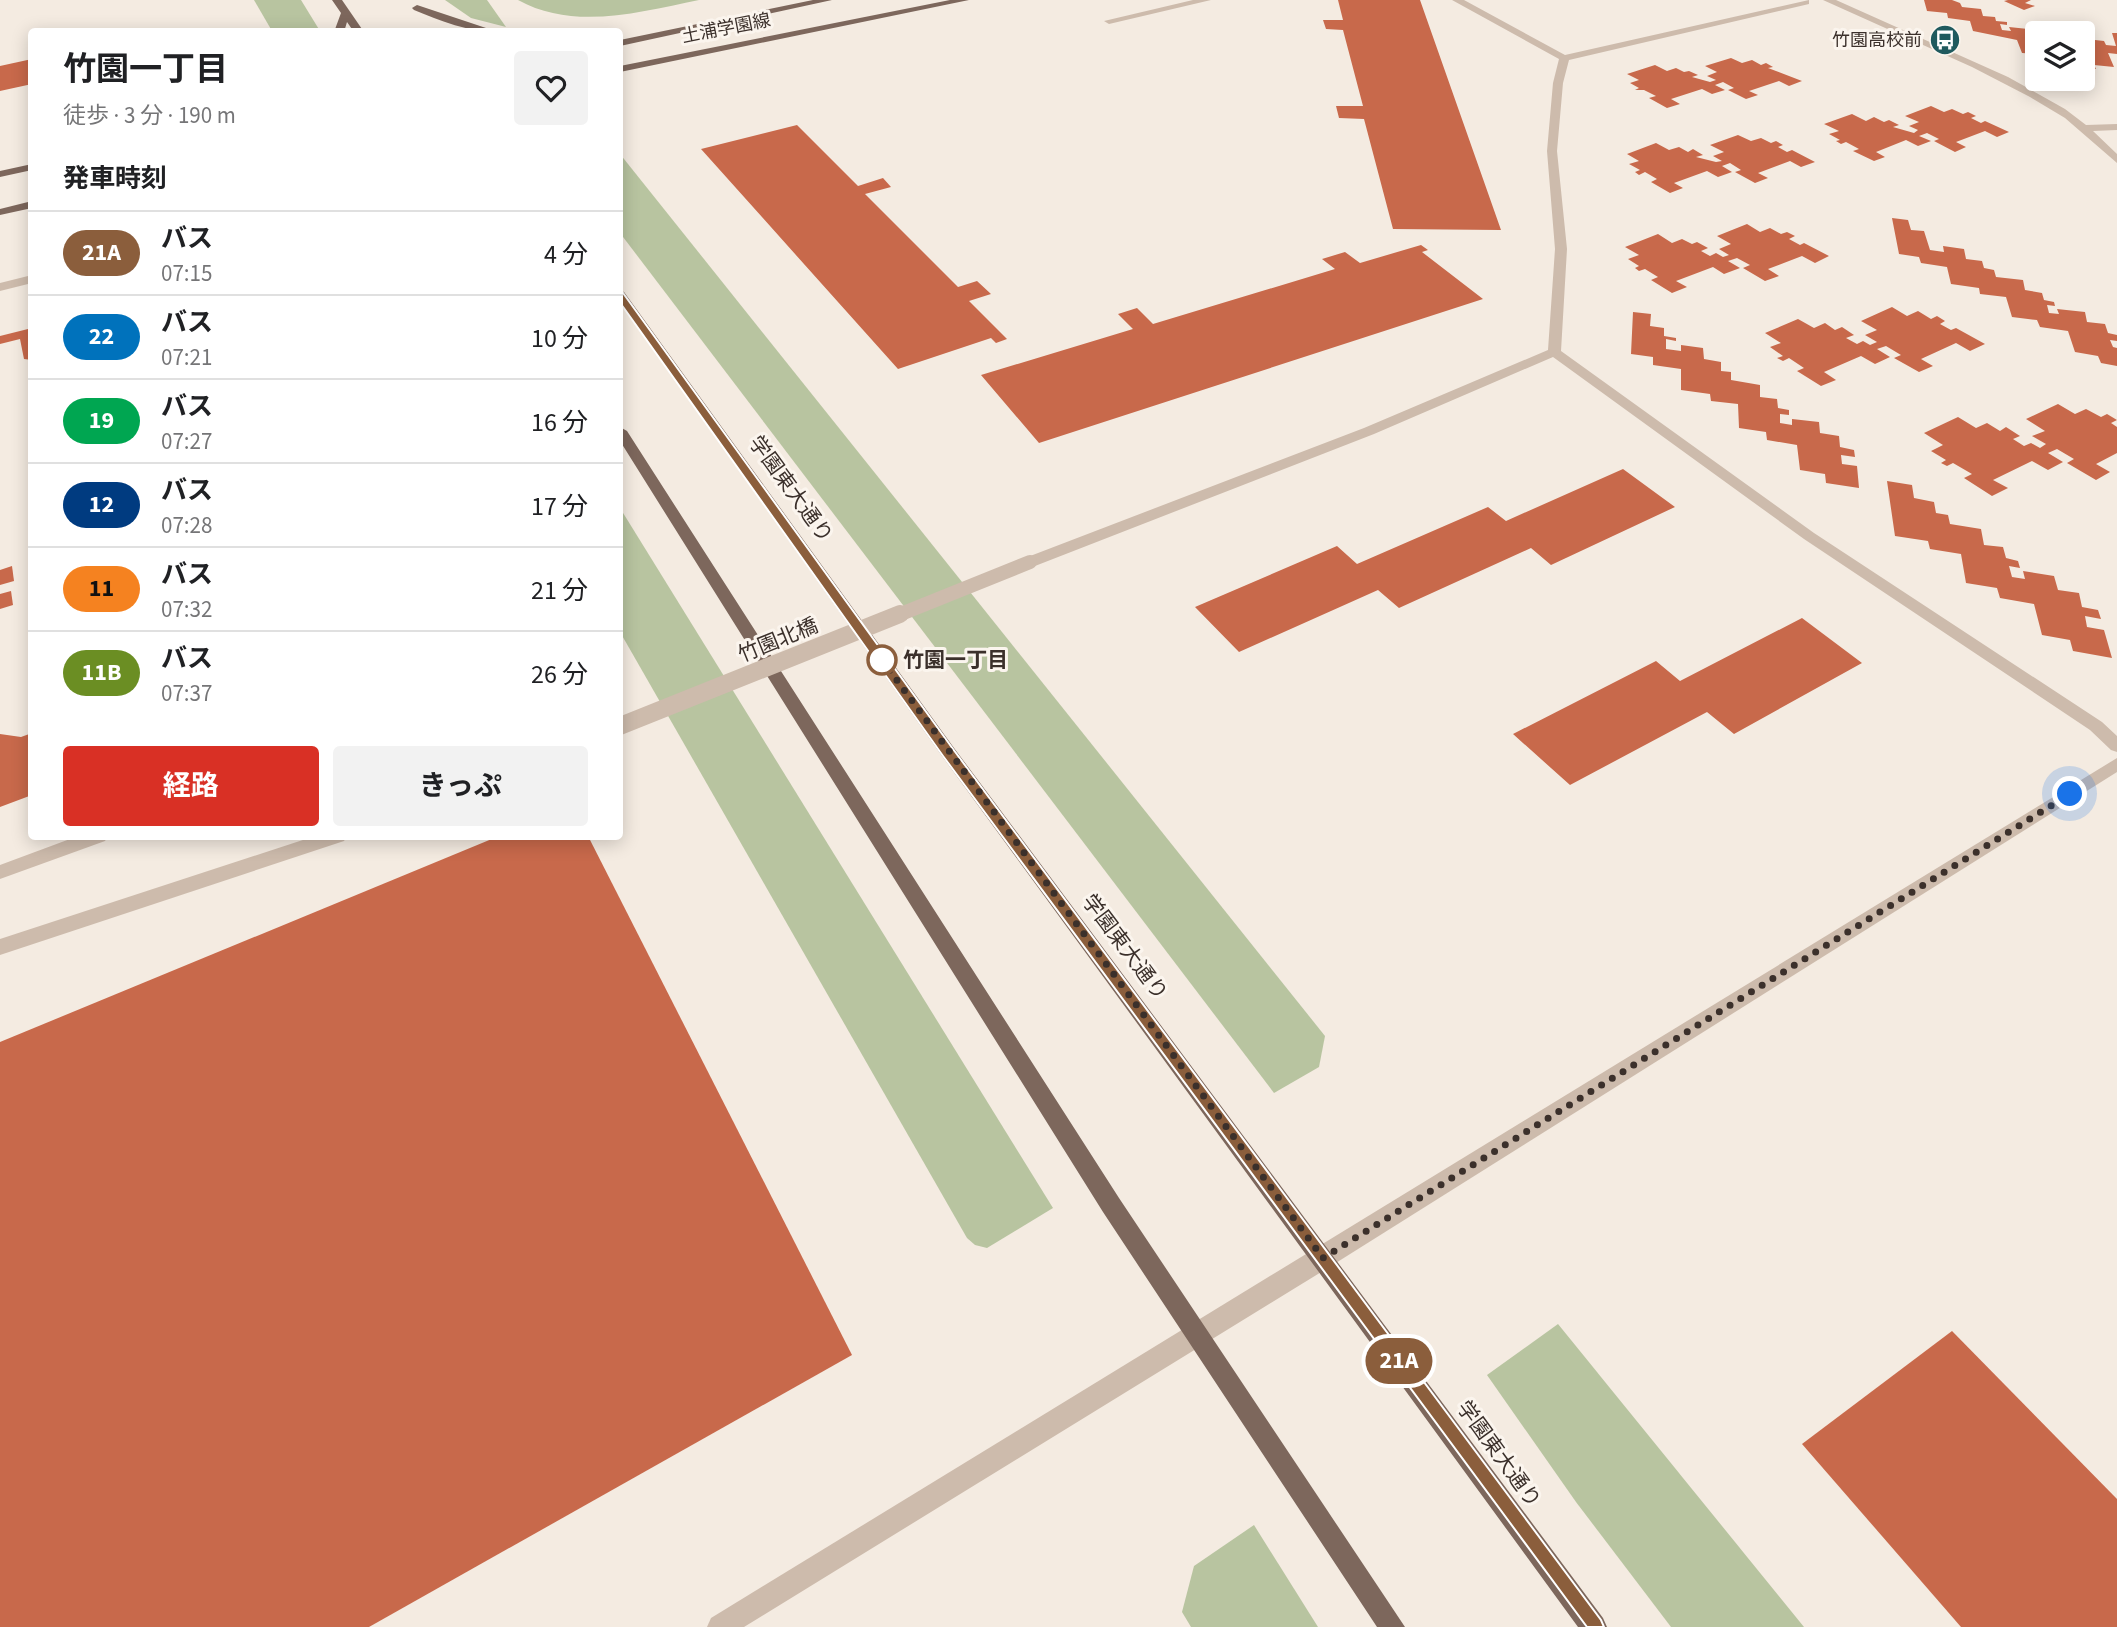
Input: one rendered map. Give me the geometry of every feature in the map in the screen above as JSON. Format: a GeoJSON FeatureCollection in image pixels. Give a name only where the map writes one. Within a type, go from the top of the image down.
{"type":"FeatureCollection","features":[{"type":"Feature","properties":{"kind":"main road"},"geometry":{"type":"LineString","coordinates":[[337,0],[356,28]]}},
{"type":"Feature","properties":{"kind":"main road","name":"土浦学園線"},"geometry":{"type":"LineString","coordinates":[[623,41],[827,0]]}},
{"type":"Feature","properties":{"kind":"main road","name":"土浦学園線"},"geometry":{"type":"LineString","coordinates":[[623,68],[964,0]]}},
{"type":"Feature","properties":{"kind":"main road"},"geometry":{"type":"LineString","coordinates":[[414,4],[428,23]]}},
{"type":"Feature","properties":{"kind":"main road"},"geometry":{"type":"LineString","coordinates":[[414,4],[439,17],[479,28]]}},
{"type":"Feature","properties":{"kind":"main road"},"geometry":{"type":"LineString","coordinates":[[340,28],[346,12]]}},
{"type":"Feature","properties":{"kind":"main road"},"geometry":{"type":"LineString","coordinates":[[623,78],[660,60]]}},
{"type":"Feature","properties":{"kind":"main road"},"geometry":{"type":"LineString","coordinates":[[0,174],[28,168]]}},
{"type":"Feature","properties":{"kind":"main road"},"geometry":{"type":"LineString","coordinates":[[0,212],[28,205]]}},
{"type":"Feature","properties":{"kind":"main road","name":"学園東大通り"},"geometry":{"type":"LineString","coordinates":[[623,299],[948,752],[1594,1627]]}},
{"type":"Feature","properties":{"kind":"main road"},"geometry":{"type":"LineString","coordinates":[[623,436],[1104,1193],[1392,1627]]}},
{"type":"Feature","properties":{"kind":"street"},"geometry":{"type":"LineString","coordinates":[[1109,21],[1206,0]]}},
{"type":"Feature","properties":{"kind":"street"},"geometry":{"type":"LineString","coordinates":[[1457,0],[1564,58],[1806,2]]}},
{"type":"Feature","properties":{"kind":"street"},"geometry":{"type":"LineString","coordinates":[[1828,0],[1984,70],[2062,111],[2085,128],[2117,160]]}},
{"type":"Feature","properties":{"kind":"street"},"geometry":{"type":"LineString","coordinates":[[1564,58],[1558,83],[1552,151],[1561,249],[1554,352],[1809,536],[2096,726],[2117,746]]}},
{"type":"Feature","properties":{"kind":"street"},"geometry":{"type":"LineString","coordinates":[[2085,128],[2117,127]]}},
{"type":"Feature","properties":{"kind":"street"},"geometry":{"type":"LineString","coordinates":[[0,287],[28,280]]}},
{"type":"Feature","properties":{"kind":"street","name":"竹園北橋"},"geometry":{"type":"LineString","coordinates":[[623,725],[1030,562],[1369,431],[1554,352]]}},
{"type":"Feature","properties":{"kind":"street"},"geometry":{"type":"LineString","coordinates":[[720,1627],[1323,1258],[2117,764]]}},
{"type":"Feature","properties":{"kind":"street"},"geometry":{"type":"LineString","coordinates":[[0,872],[88,840]]}},
{"type":"Feature","properties":{"kind":"street"},"geometry":{"type":"LineString","coordinates":[[0,947],[326,840]]}},
{"type":"Feature","properties":{"kind":"green space"},"geometry":{"type":"Polygon","coordinates":[[[254,0],[301,0],[318,28],[270,28],[254,0]]]}},
{"type":"Feature","properties":{"kind":"green space"},"geometry":{"type":"Polygon","coordinates":[[[445,0],[487,0],[506,27],[471,18],[445,0]]]}},
{"type":"Feature","properties":{"kind":"green space"},"geometry":{"type":"Polygon","coordinates":[[[518,0],[699,0],[631,13],[584,17],[562,15],[518,0]]]}},
{"type":"Feature","properties":{"kind":"green space"},"geometry":{"type":"Polygon","coordinates":[[[623,158],[1325,1036],[1319,1067],[1274,1093],[623,237],[623,158]]]}},
{"type":"Feature","properties":{"kind":"green space"},"geometry":{"type":"Polygon","coordinates":[[[623,513],[1053,1208],[987,1248],[975,1245],[967,1238],[623,637],[623,513]]]}},
{"type":"Feature","properties":{"kind":"green space"},"geometry":{"type":"Polygon","coordinates":[[[1558,1324],[1804,1627],[1671,1627],[1576,1502],[1487,1375],[1558,1324]]]}},
{"type":"Feature","properties":{"kind":"green space"},"geometry":{"type":"Polygon","coordinates":[[[1254,1525],[1318,1627],[1191,1627],[1182,1612],[1194,1566],[1254,1525]]]}},
{"type":"Feature","properties":{"kind":"building"},"geometry":{"type":"Polygon","coordinates":[[[1338,0],[1420,0],[1501,230],[1393,229],[1364,119],[1339,118],[1336,106],[1363,106],[1343,30],[1326,29],[1323,20],[1343,20],[1338,0]]]}},
{"type":"Feature","properties":{"kind":"building"},"geometry":{"type":"Polygon","coordinates":[[[1924,0],[1952,0],[1960,3],[1962,7],[1981,9],[1983,16],[2007,22],[2007,25],[2000,24],[2002,30],[2011,31],[2009,27],[2025,29],[2025,53],[2022,53],[2017,40],[1973,31],[1970,21],[1948,18],[1947,13],[1927,11],[1924,0]]]}},
{"type":"Feature","properties":{"kind":"building"},"geometry":{"type":"Polygon","coordinates":[[[2031,0],[2025,3],[2035,6],[2024,10],[2004,1],[2031,0]]]}},
{"type":"Feature","properties":{"kind":"building"},"geometry":{"type":"Polygon","coordinates":[[[2112,33],[2117,33],[2117,54],[2108,53],[2114,67],[2095,65],[2095,40],[2116,46],[2112,33]]]}},
{"type":"Feature","properties":{"kind":"building"},"geometry":{"type":"Polygon","coordinates":[[[1731,58],[1742,63],[1752,60],[1761,65],[1766,63],[1773,67],[1768,68],[1802,81],[1789,86],[1779,81],[1749,91],[1758,95],[1746,99],[1728,90],[1734,88],[1723,82],[1715,85],[1725,90],[1712,94],[1702,89],[1671,99],[1680,104],[1667,108],[1649,98],[1656,96],[1644,90],[1635,90],[1639,88],[1630,83],[1639,80],[1627,74],[1655,65],[1667,71],[1676,68],[1689,71],[1698,75],[1692,77],[1710,82],[1716,80],[1707,76],[1717,72],[1705,66],[1731,58]]]}},
{"type":"Feature","properties":{"kind":"building"},"geometry":{"type":"Polygon","coordinates":[[[28,60],[28,85],[0,91],[0,66],[28,60]]]}},
{"type":"Feature","properties":{"kind":"building"},"geometry":{"type":"Polygon","coordinates":[[[1931,106],[1944,112],[1952,109],[1963,114],[1968,112],[1976,116],[1971,118],[1981,123],[1985,121],[2009,132],[1997,137],[1985,131],[1956,142],[1966,147],[1955,152],[1934,141],[1939,139],[1927,133],[1919,136],[1931,141],[1918,146],[1906,140],[1876,152],[1885,157],[1874,161],[1853,151],[1859,149],[1846,142],[1841,144],[1836,141],[1840,140],[1829,134],[1839,131],[1824,124],[1852,114],[1866,121],[1874,117],[1884,122],[1889,120],[1899,125],[1893,127],[1914,133],[1918,130],[1909,126],[1919,122],[1905,116],[1931,106]]]}},
{"type":"Feature","properties":{"kind":"building"},"geometry":{"type":"Polygon","coordinates":[[[797,125],[858,186],[883,178],[891,187],[865,194],[958,287],[977,281],[991,294],[969,301],[1007,339],[996,343],[991,338],[898,369],[701,149],[797,125]]]}},
{"type":"Feature","properties":{"kind":"building"},"geometry":{"type":"Polygon","coordinates":[[[1738,135],[1751,141],[1761,138],[1771,143],[1776,141],[1783,145],[1778,147],[1787,152],[1792,150],[1815,162],[1801,167],[1790,161],[1758,173],[1768,178],[1755,183],[1735,172],[1741,170],[1730,163],[1722,166],[1732,172],[1718,177],[1707,171],[1674,183],[1683,188],[1670,193],[1651,182],[1657,179],[1645,172],[1639,175],[1635,172],[1640,170],[1629,164],[1639,161],[1627,154],[1656,143],[1669,150],[1679,147],[1688,152],[1693,149],[1703,155],[1696,157],[1722,161],[1713,156],[1724,152],[1710,145],[1738,135]]]}},
{"type":"Feature","properties":{"kind":"building"},"geometry":{"type":"Polygon","coordinates":[[[1892,218],[1908,220],[1911,230],[1924,231],[1930,250],[1944,252],[1943,246],[1964,249],[1966,259],[1982,261],[1984,268],[1994,270],[1996,277],[2023,280],[2025,290],[2042,293],[2044,300],[2054,302],[2055,306],[2047,305],[2049,313],[2059,314],[2057,309],[2085,312],[2087,322],[2105,324],[2108,333],[2117,335],[2117,341],[2110,340],[2113,347],[2117,348],[2117,366],[2101,363],[2098,356],[2075,352],[2068,331],[2040,327],[2037,320],[2012,317],[2006,297],[1980,294],[1979,288],[1951,284],[1947,267],[1921,263],[1919,257],[1899,254],[1892,218]]]}},
{"type":"Feature","properties":{"kind":"building"},"geometry":{"type":"Polygon","coordinates":[[[1747,224],[1760,232],[1770,228],[1781,234],[1787,232],[1795,236],[1789,239],[1800,245],[1804,243],[1829,256],[1815,263],[1802,256],[1768,269],[1779,276],[1765,281],[1743,268],[1750,265],[1737,258],[1728,261],[1740,268],[1724,274],[1713,267],[1676,281],[1687,287],[1672,293],[1651,280],[1658,277],[1645,269],[1639,271],[1635,268],[1639,266],[1628,259],[1639,255],[1625,247],[1658,234],[1672,243],[1682,239],[1692,244],[1697,242],[1708,248],[1701,251],[1710,256],[1716,253],[1723,257],[1729,255],[1719,249],[1731,244],[1717,236],[1747,224]]]}},
{"type":"Feature","properties":{"kind":"building"},"geometry":{"type":"Polygon","coordinates":[[[1421,245],[1428,250],[1422,252],[1483,299],[1039,443],[981,375],[1133,329],[1118,314],[1137,308],[1153,324],[1335,269],[1322,259],[1345,252],[1360,263],[1421,245]]]}},
{"type":"Feature","properties":{"kind":"building"},"geometry":{"type":"Polygon","coordinates":[[[1892,307],[1907,316],[1918,311],[1931,319],[1937,316],[1945,321],[1940,324],[1951,330],[1956,328],[1985,344],[1970,351],[1956,343],[1921,359],[1933,366],[1919,372],[1894,358],[1901,355],[1886,346],[1877,349],[1890,357],[1875,364],[1861,356],[1824,372],[1836,380],[1821,386],[1797,371],[1804,368],[1789,358],[1783,361],[1777,358],[1783,356],[1770,347],[1781,343],[1765,333],[1798,319],[1814,328],[1825,323],[1835,330],[1842,327],[1854,335],[1846,338],[1857,344],[1863,341],[1870,345],[1877,342],[1865,335],[1877,330],[1861,321],[1892,307]]]}},
{"type":"Feature","properties":{"kind":"building"},"geometry":{"type":"Polygon","coordinates":[[[1633,312],[1651,314],[1650,326],[1664,328],[1664,336],[1676,338],[1676,341],[1666,339],[1666,349],[1681,351],[1681,345],[1703,348],[1704,359],[1721,362],[1721,371],[1731,372],[1731,380],[1760,385],[1760,397],[1777,399],[1778,408],[1789,410],[1789,415],[1780,414],[1780,423],[1792,425],[1792,419],[1819,422],[1820,433],[1839,436],[1840,447],[1854,450],[1855,457],[1841,455],[1842,464],[1857,466],[1859,488],[1826,483],[1825,474],[1800,470],[1797,445],[1767,440],[1766,432],[1739,428],[1738,404],[1711,401],[1710,394],[1681,390],[1681,369],[1653,365],[1653,357],[1631,354],[1633,312]]]}},
{"type":"Feature","properties":{"kind":"building"},"geometry":{"type":"Polygon","coordinates":[[[28,329],[28,360],[24,359],[20,339],[0,344],[0,336],[28,329]]]}},
{"type":"Feature","properties":{"kind":"building"},"geometry":{"type":"Polygon","coordinates":[[[2058,404],[2075,414],[2086,409],[2101,417],[2107,414],[2117,420],[2111,423],[2117,427],[2117,453],[2096,464],[2110,472],[2096,480],[2067,463],[2074,459],[2057,449],[2048,453],[2063,462],[2048,470],[2032,461],[1993,480],[2008,488],[1992,496],[1964,478],[1972,474],[1953,463],[1947,466],[1941,463],[1946,460],[1931,451],[1943,445],[1924,433],[1958,417],[1976,428],[1987,423],[2000,431],[2006,427],[2020,436],[2013,439],[2024,446],[2031,443],[2040,448],[2046,444],[2032,436],[2045,431],[2026,419],[2058,404]]]}},
{"type":"Feature","properties":{"kind":"building"},"geometry":{"type":"Polygon","coordinates":[[[1623,469],[1675,507],[1551,565],[1531,548],[1399,608],[1378,590],[1239,652],[1195,607],[1337,546],[1357,564],[1488,507],[1506,521],[1623,469]]]}},
{"type":"Feature","properties":{"kind":"building"},"geometry":{"type":"Polygon","coordinates":[[[1887,481],[1912,485],[1914,498],[1934,502],[1936,513],[1948,515],[1950,524],[1981,529],[1984,545],[2003,547],[2006,558],[2018,561],[2020,568],[2009,566],[2012,577],[2025,579],[2023,571],[2054,576],[2058,590],[2079,593],[2082,607],[2098,610],[2101,619],[2085,616],[2087,627],[2104,630],[2112,658],[2073,651],[2070,640],[2042,635],[2034,604],[2000,598],[1997,588],[1966,583],[1961,554],[1930,549],[1928,541],[1895,536],[1887,481]]]}},
{"type":"Feature","properties":{"kind":"building"},"geometry":{"type":"Polygon","coordinates":[[[12,566],[14,581],[0,585],[0,570],[12,566]]]}},
{"type":"Feature","properties":{"kind":"building"},"geometry":{"type":"Polygon","coordinates":[[[11,591],[13,605],[0,609],[0,594],[11,591]]]}},
{"type":"Feature","properties":{"kind":"building"},"geometry":{"type":"Polygon","coordinates":[[[1802,618],[1862,663],[1734,734],[1707,712],[1570,785],[1513,734],[1656,661],[1680,681],[1802,618]]]}},
{"type":"Feature","properties":{"kind":"building"},"geometry":{"type":"Polygon","coordinates":[[[0,734],[21,737],[28,734],[28,796],[0,807],[0,734]]]}},
{"type":"Feature","properties":{"kind":"building"},"geometry":{"type":"Polygon","coordinates":[[[489,840],[590,840],[852,1355],[369,1627],[0,1627],[0,1042],[489,840]]]}},
{"type":"Feature","properties":{"kind":"building"},"geometry":{"type":"Polygon","coordinates":[[[1952,1331],[2117,1499],[2117,1627],[1961,1627],[1802,1444],[1952,1331]]]}},
{"type":"Feature","properties":{"kind":"bus line","name":"21A"},"geometry":{"type":"LineString","coordinates":[[623,299],[948,752],[1594,1627]]}},
{"type":"Feature","properties":{"kind":"place","name":"竹園高校前"},"geometry":{"type":"Point","coordinates":[1945,40]}},
{"type":"Feature","properties":{"kind":"place","name":"竹園一丁目"},"geometry":{"type":"Point","coordinates":[882,660]}},
{"type":"Feature","properties":{"kind":"route"},"geometry":{"type":"LineString","coordinates":[[882,660],[1323,1258],[1483,1156],[2070,794]]}}]}
